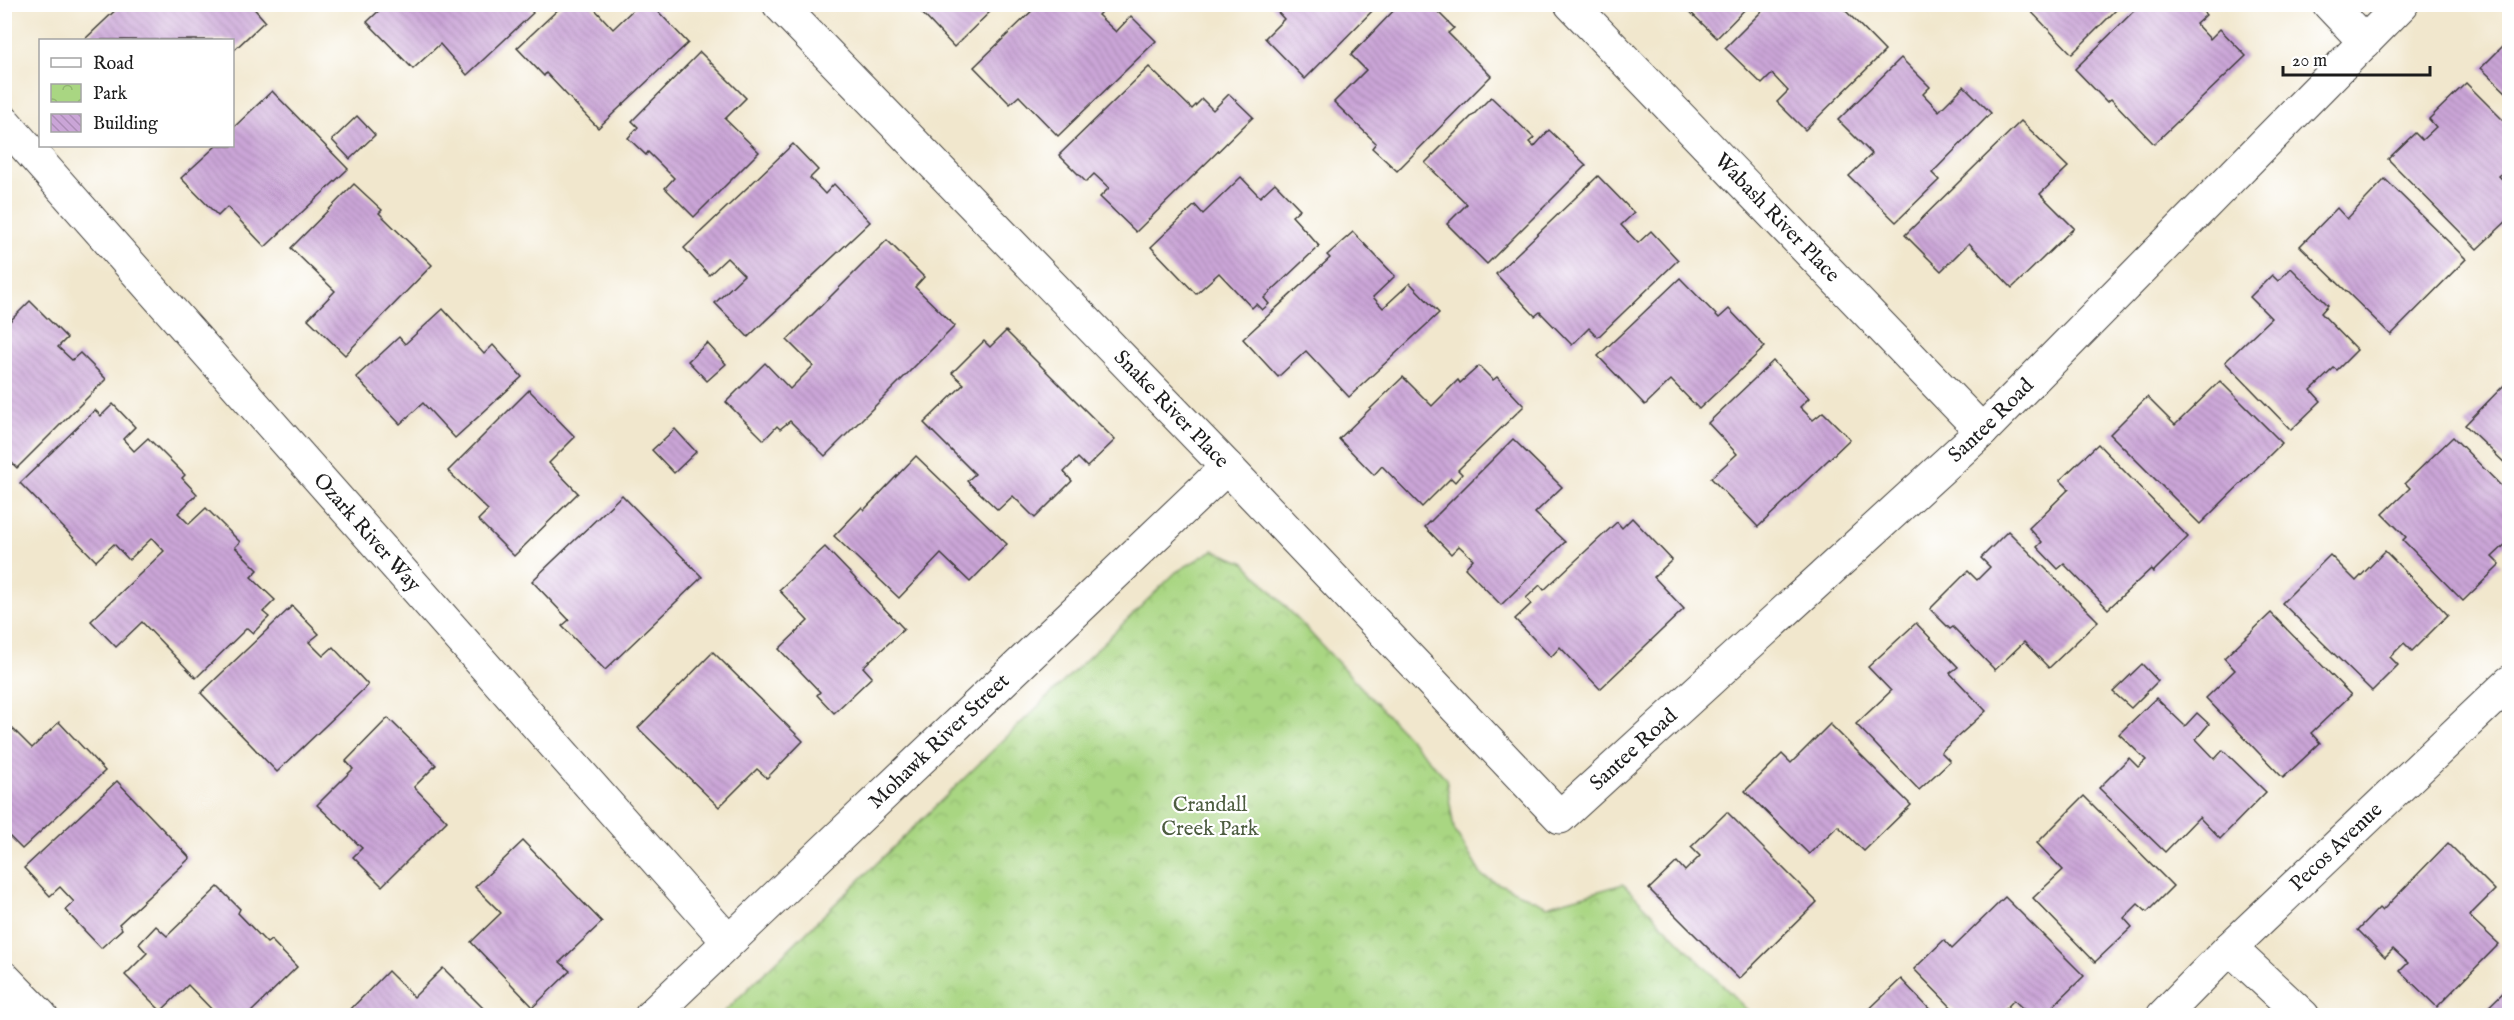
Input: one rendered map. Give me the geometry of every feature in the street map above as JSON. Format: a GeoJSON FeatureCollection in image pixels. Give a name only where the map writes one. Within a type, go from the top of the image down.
{"type":"FeatureCollection","features":[{"type":"Feature","properties":{"kind":"street","name":"Snake River Place"},"geometry":{"type":"LineString","coordinates":[[779,4],[1227,467],[1560,817]]}},
{"type":"Feature","properties":{"kind":"street","name":"Wabash River Place"},"geometry":{"type":"LineString","coordinates":[[1571,4],[1982,431]]}},
{"type":"Feature","properties":{"kind":"street"},"geometry":{"type":"LineString","coordinates":[[2329,4],[2365,42]]}},
{"type":"Feature","properties":{"kind":"street","name":"Santee Road"},"geometry":{"type":"LineString","coordinates":[[1560,817],[1982,431],[2403,4]]}},
{"type":"Feature","properties":{"kind":"street","name":"Ozark River Way"},"geometry":{"type":"LineString","coordinates":[[4,122],[728,941]]}},
{"type":"Feature","properties":{"kind":"street","name":"Mohawk River Street"},"geometry":{"type":"LineString","coordinates":[[651,1016],[1227,467]]}},
{"type":"Feature","properties":{"kind":"street","name":"Pecos Avenue"},"geometry":{"type":"LineString","coordinates":[[2163,1016],[2230,948],[2510,682]]}},
{"type":"Feature","properties":{"kind":"street"},"geometry":{"type":"LineString","coordinates":[[2230,948],[2303,1016]]}},
{"type":"Feature","properties":{"kind":"street"},"geometry":{"type":"LineString","coordinates":[[4,978],[41,1016]]}},
{"type":"Feature","properties":{"kind":"green space","name":"Crandall Creek Park"},"geometry":{"type":"Polygon","coordinates":[[[1213,550],[1245,563],[1446,778],[1454,829],[1482,876],[1547,906],[1623,884],[1752,1015],[721,1015],[1176,572],[1213,550]]]}},
{"type":"Feature","properties":{"kind":"building"},"geometry":{"type":"Polygon","coordinates":[[[122,4],[199,4],[201,6],[203,4],[250,4],[265,21],[234,50],[234,39],[85,39],[122,4]]]}},
{"type":"Feature","properties":{"kind":"building"},"geometry":{"type":"Polygon","coordinates":[[[386,4],[526,4],[533,13],[467,75],[440,44],[413,69],[367,22],[386,4]]]}},
{"type":"Feature","properties":{"kind":"building"},"geometry":{"type":"Polygon","coordinates":[[[564,4],[590,4],[613,29],[639,4],[651,4],[688,43],[598,128],[546,73],[544,76],[517,48],[564,4]]]}},
{"type":"Feature","properties":{"kind":"building"},"geometry":{"type":"Polygon","coordinates":[[[924,4],[998,4],[954,47],[919,10],[924,4]]]}},
{"type":"Feature","properties":{"kind":"building"},"geometry":{"type":"Polygon","coordinates":[[[1039,4],[1109,4],[1098,15],[1116,32],[1131,16],[1156,41],[1058,136],[1019,96],[1010,104],[974,67],[1039,4]]]}},
{"type":"Feature","properties":{"kind":"building"},"geometry":{"type":"Polygon","coordinates":[[[1270,4],[1379,4],[1305,79],[1265,38],[1284,19],[1270,4]]]}},
{"type":"Feature","properties":{"kind":"building"},"geometry":{"type":"Polygon","coordinates":[[[1400,4],[1430,4],[1454,28],[1448,33],[1491,76],[1397,171],[1372,148],[1376,143],[1334,102],[1366,70],[1351,55],[1400,4]]]}},
{"type":"Feature","properties":{"kind":"building"},"geometry":{"type":"Polygon","coordinates":[[[1682,4],[1750,4],[1717,38],[1682,4]]]}},
{"type":"Feature","properties":{"kind":"building"},"geometry":{"type":"Polygon","coordinates":[[[2024,4],[2122,4],[2072,54],[2024,4]]]}},
{"type":"Feature","properties":{"kind":"building"},"geometry":{"type":"Polygon","coordinates":[[[2141,4],[2196,4],[2206,15],[2196,24],[2210,39],[2220,29],[2246,56],[2154,144],[2111,99],[2107,102],[2075,69],[2141,4]]]}},
{"type":"Feature","properties":{"kind":"building"},"geometry":{"type":"Polygon","coordinates":[[[1768,5],[1849,5],[1844,9],[1885,51],[1805,130],[1777,102],[1788,91],[1772,74],[1762,84],[1725,48],[1768,5]]]}},
{"type":"Feature","properties":{"kind":"building"},"geometry":{"type":"Polygon","coordinates":[[[2510,39],[2510,96],[2481,68],[2510,39]]]}},
{"type":"Feature","properties":{"kind":"building"},"geometry":{"type":"Polygon","coordinates":[[[700,52],[746,98],[725,119],[759,152],[694,217],[665,188],[674,178],[648,152],[646,155],[628,138],[638,127],[632,121],[700,52]]]}},
{"type":"Feature","properties":{"kind":"building"},"geometry":{"type":"Polygon","coordinates":[[[1901,58],[1930,87],[1923,94],[1939,111],[1964,86],[1991,113],[1932,173],[1939,180],[1896,222],[1849,176],[1872,154],[1838,120],[1901,58]]]}},
{"type":"Feature","properties":{"kind":"building"},"geometry":{"type":"Polygon","coordinates":[[[1149,67],[1192,109],[1202,99],[1213,110],[1229,94],[1253,117],[1136,232],[1100,197],[1109,188],[1094,174],[1086,182],[1059,155],[1149,67]]]}},
{"type":"Feature","properties":{"kind":"building"},"geometry":{"type":"Polygon","coordinates":[[[2466,83],[2510,127],[2510,166],[2499,176],[2510,187],[2510,218],[2477,249],[2388,159],[2415,133],[2422,140],[2436,127],[2429,119],[2466,83]]]}},
{"type":"Feature","properties":{"kind":"building"},"geometry":{"type":"Polygon","coordinates":[[[272,91],[348,169],[265,247],[227,207],[218,216],[181,178],[215,147],[234,147],[234,127],[272,91]]]}},
{"type":"Feature","properties":{"kind":"building"},"geometry":{"type":"Polygon","coordinates":[[[1491,97],[1534,138],[1529,142],[1534,147],[1549,130],[1586,165],[1487,264],[1447,224],[1467,204],[1425,163],[1491,97]]]}},
{"type":"Feature","properties":{"kind":"building"},"geometry":{"type":"Polygon","coordinates":[[[357,116],[375,135],[350,159],[332,140],[357,116]]]}},
{"type":"Feature","properties":{"kind":"building"},"geometry":{"type":"Polygon","coordinates":[[[2021,121],[2068,167],[2040,194],[2074,228],[2012,288],[1969,243],[1941,271],[1905,235],[2021,121]]]}},
{"type":"Feature","properties":{"kind":"building"},"geometry":{"type":"Polygon","coordinates":[[[793,144],[818,170],[810,178],[825,194],[834,184],[870,222],[748,337],[715,303],[744,275],[727,258],[709,275],[684,248],[793,144]]]}},
{"type":"Feature","properties":{"kind":"building"},"geometry":{"type":"Polygon","coordinates":[[[1598,176],[1634,213],[1621,225],[1638,243],[1651,231],[1678,260],[1598,337],[1589,328],[1572,345],[1540,312],[1535,316],[1496,274],[1598,176]]]}},
{"type":"Feature","properties":{"kind":"building"},"geometry":{"type":"Polygon","coordinates":[[[1241,177],[1260,197],[1275,183],[1300,209],[1292,216],[1319,246],[1264,298],[1269,304],[1262,310],[1256,304],[1252,308],[1219,273],[1196,294],[1151,247],[1195,205],[1203,214],[1241,177]]]}},
{"type":"Feature","properties":{"kind":"building"},"geometry":{"type":"Polygon","coordinates":[[[2385,179],[2466,259],[2391,335],[2300,246],[2337,208],[2347,219],[2385,179]]]}},
{"type":"Feature","properties":{"kind":"building"},"geometry":{"type":"Polygon","coordinates":[[[354,184],[382,210],[379,213],[432,265],[345,355],[308,319],[335,291],[291,248],[354,184]]]}},
{"type":"Feature","properties":{"kind":"building"},"geometry":{"type":"Polygon","coordinates":[[[1353,232],[1395,276],[1373,297],[1383,308],[1410,283],[1439,313],[1349,397],[1306,351],[1278,377],[1243,339],[1330,258],[1327,255],[1353,232]]]}},
{"type":"Feature","properties":{"kind":"building"},"geometry":{"type":"Polygon","coordinates":[[[887,240],[924,277],[915,287],[955,326],[825,456],[790,421],[780,429],[777,426],[764,440],[726,402],[765,363],[790,389],[813,366],[787,340],[887,240]]]}},
{"type":"Feature","properties":{"kind":"building"},"geometry":{"type":"Polygon","coordinates":[[[2291,268],[2328,305],[2321,313],[2357,350],[2337,370],[2334,368],[2311,390],[2321,401],[2291,430],[2225,362],[2271,318],[2250,297],[2272,275],[2278,281],[2291,268]]]}},
{"type":"Feature","properties":{"kind":"building"},"geometry":{"type":"Polygon","coordinates":[[[1680,278],[1719,318],[1729,309],[1765,347],[1699,409],[1671,380],[1645,405],[1598,356],[1680,278]]]}},
{"type":"Feature","properties":{"kind":"building"},"geometry":{"type":"Polygon","coordinates":[[[30,301],[67,338],[58,347],[72,360],[80,353],[106,379],[17,468],[4,455],[4,327],[30,301]]]}},
{"type":"Feature","properties":{"kind":"building"},"geometry":{"type":"Polygon","coordinates":[[[443,309],[484,354],[493,345],[522,377],[455,438],[423,403],[400,424],[356,377],[399,337],[405,344],[443,309]]]}},
{"type":"Feature","properties":{"kind":"building"},"geometry":{"type":"Polygon","coordinates":[[[1006,331],[1115,440],[1087,467],[1078,458],[1064,472],[1072,481],[1035,518],[1013,496],[998,510],[967,481],[975,474],[924,423],[964,384],[952,373],[984,341],[990,347],[1006,331]]]}},
{"type":"Feature","properties":{"kind":"building"},"geometry":{"type":"Polygon","coordinates":[[[707,343],[726,364],[707,381],[688,361],[707,343]]]}},
{"type":"Feature","properties":{"kind":"building"},"geometry":{"type":"Polygon","coordinates":[[[1773,361],[1809,398],[1800,407],[1813,420],[1823,412],[1850,439],[1758,527],[1711,478],[1737,454],[1708,423],[1773,361]]]}},
{"type":"Feature","properties":{"kind":"building"},"geometry":{"type":"Polygon","coordinates":[[[1479,366],[1493,380],[1497,377],[1524,406],[1458,470],[1462,474],[1455,482],[1451,478],[1422,507],[1382,466],[1374,475],[1339,439],[1403,377],[1432,406],[1458,380],[1460,383],[1479,366]]]}},
{"type":"Feature","properties":{"kind":"building"},"geometry":{"type":"Polygon","coordinates":[[[2510,379],[2510,468],[2465,425],[2510,379]]]}},
{"type":"Feature","properties":{"kind":"building"},"geometry":{"type":"Polygon","coordinates":[[[2220,381],[2282,443],[2200,524],[2110,434],[2147,397],[2175,425],[2220,381]]]}},
{"type":"Feature","properties":{"kind":"building"},"geometry":{"type":"Polygon","coordinates":[[[529,390],[575,437],[549,463],[578,493],[514,556],[478,520],[488,510],[448,471],[529,390]]]}},
{"type":"Feature","properties":{"kind":"building"},"geometry":{"type":"Polygon","coordinates":[[[113,404],[135,427],[123,439],[134,451],[148,438],[185,475],[182,478],[197,494],[178,513],[189,524],[206,508],[240,542],[235,547],[258,570],[251,577],[275,600],[263,612],[269,617],[253,633],[247,628],[196,678],[142,622],[116,647],[91,621],[164,551],[152,538],[129,560],[114,544],[96,561],[20,483],[95,410],[101,416],[113,404]]]}},
{"type":"Feature","properties":{"kind":"building"},"geometry":{"type":"Polygon","coordinates":[[[675,429],[696,452],[674,473],[652,450],[675,429]]]}},
{"type":"Feature","properties":{"kind":"building"},"geometry":{"type":"Polygon","coordinates":[[[2453,437],[2510,495],[2510,540],[2492,557],[2500,565],[2463,601],[2403,540],[2406,537],[2383,514],[2410,488],[2405,483],[2453,437]]]}},
{"type":"Feature","properties":{"kind":"building"},"geometry":{"type":"Polygon","coordinates":[[[1513,439],[1562,487],[1535,513],[1565,542],[1501,605],[1465,568],[1473,559],[1459,546],[1451,554],[1425,527],[1513,439]]]}},
{"type":"Feature","properties":{"kind":"building"},"geometry":{"type":"Polygon","coordinates":[[[2098,444],[2188,537],[2153,572],[2151,569],[2108,609],[2064,564],[2058,569],[2037,547],[2042,542],[2029,528],[2069,489],[2060,480],[2098,444]]]}},
{"type":"Feature","properties":{"kind":"building"},"geometry":{"type":"Polygon","coordinates":[[[916,456],[1007,544],[970,582],[941,554],[899,598],[834,536],[862,507],[864,510],[916,456]]]}},
{"type":"Feature","properties":{"kind":"building"},"geometry":{"type":"Polygon","coordinates":[[[622,495],[702,577],[605,670],[562,626],[569,620],[532,581],[622,495]]]}},
{"type":"Feature","properties":{"kind":"building"},"geometry":{"type":"Polygon","coordinates":[[[1632,518],[1672,560],[1654,577],[1684,609],[1600,689],[1560,647],[1551,657],[1515,619],[1531,604],[1526,598],[1540,585],[1544,590],[1617,522],[1622,528],[1632,518]]]}},
{"type":"Feature","properties":{"kind":"building"},"geometry":{"type":"Polygon","coordinates":[[[2008,531],[2098,621],[2049,668],[2024,642],[1995,670],[1953,627],[1950,629],[1930,609],[1968,571],[1977,580],[1990,567],[1981,558],[2008,531]]]}},
{"type":"Feature","properties":{"kind":"building"},"geometry":{"type":"Polygon","coordinates":[[[825,547],[904,629],[863,667],[872,677],[834,713],[817,695],[820,692],[779,649],[808,621],[779,590],[825,547]]]}},
{"type":"Feature","properties":{"kind":"building"},"geometry":{"type":"Polygon","coordinates":[[[2385,551],[2448,615],[2412,651],[2404,643],[2390,657],[2398,665],[2372,691],[2282,603],[2330,555],[2356,581],[2385,551]]]}},
{"type":"Feature","properties":{"kind":"building"},"geometry":{"type":"Polygon","coordinates":[[[292,606],[319,634],[309,642],[323,656],[333,647],[368,685],[277,772],[201,693],[292,606]]]}},
{"type":"Feature","properties":{"kind":"building"},"geometry":{"type":"Polygon","coordinates":[[[2271,613],[2351,695],[2311,733],[2320,743],[2283,778],[2206,698],[2235,670],[2224,658],[2271,613]]]}},
{"type":"Feature","properties":{"kind":"building"},"geometry":{"type":"Polygon","coordinates":[[[1916,623],[1958,667],[1950,673],[1986,711],[1941,752],[1950,761],[1919,790],[1856,724],[1891,691],[1868,667],[1916,623]]]}},
{"type":"Feature","properties":{"kind":"building"},"geometry":{"type":"Polygon","coordinates":[[[713,652],[803,741],[767,778],[757,769],[719,807],[638,728],[713,652]]]}},
{"type":"Feature","properties":{"kind":"building"},"geometry":{"type":"Polygon","coordinates":[[[2142,664],[2158,681],[2131,708],[2113,692],[2142,664]]]}},
{"type":"Feature","properties":{"kind":"building"},"geometry":{"type":"Polygon","coordinates":[[[2156,698],[2185,726],[2197,713],[2209,724],[2196,739],[2215,759],[2223,750],[2266,792],[2220,839],[2199,817],[2165,852],[2099,788],[2129,758],[2138,767],[2146,760],[2119,734],[2156,698]]]}},
{"type":"Feature","properties":{"kind":"building"},"geometry":{"type":"Polygon","coordinates":[[[388,718],[436,765],[414,787],[447,821],[382,886],[353,857],[362,848],[317,805],[353,769],[346,761],[388,718]]]}},
{"type":"Feature","properties":{"kind":"building"},"geometry":{"type":"Polygon","coordinates":[[[4,720],[32,748],[59,722],[105,771],[22,849],[4,831],[4,720]]]}},
{"type":"Feature","properties":{"kind":"building"},"geometry":{"type":"Polygon","coordinates":[[[1830,724],[1911,805],[1864,851],[1838,826],[1809,854],[1745,791],[1782,754],[1791,763],[1830,724]]]}},
{"type":"Feature","properties":{"kind":"building"},"geometry":{"type":"Polygon","coordinates":[[[117,781],[190,858],[119,924],[122,929],[101,948],[65,910],[74,902],[60,887],[50,896],[24,868],[117,781]]]}},
{"type":"Feature","properties":{"kind":"building"},"geometry":{"type":"Polygon","coordinates":[[[2084,796],[2173,886],[2147,912],[2138,904],[2124,918],[2132,927],[2095,962],[2033,898],[2063,870],[2037,843],[2084,796]]]}},
{"type":"Feature","properties":{"kind":"building"},"geometry":{"type":"Polygon","coordinates":[[[1727,812],[1817,902],[1739,979],[1649,889],[1677,862],[1685,871],[1700,856],[1691,847],[1727,812]]]}},
{"type":"Feature","properties":{"kind":"building"},"geometry":{"type":"Polygon","coordinates":[[[523,841],[602,922],[560,962],[570,971],[533,1007],[471,942],[501,913],[475,887],[523,841]]]}},
{"type":"Feature","properties":{"kind":"building"},"geometry":{"type":"Polygon","coordinates":[[[2448,843],[2495,890],[2469,916],[2499,944],[2437,1007],[2400,971],[2408,963],[2393,949],[2385,957],[2358,930],[2379,908],[2382,911],[2448,843]]]}},
{"type":"Feature","properties":{"kind":"building"},"geometry":{"type":"Polygon","coordinates":[[[218,887],[240,909],[238,913],[267,943],[271,940],[297,967],[247,1016],[218,1016],[188,985],[161,1011],[125,975],[147,953],[139,944],[156,926],[167,936],[218,887]]]}},
{"type":"Feature","properties":{"kind":"building"},"geometry":{"type":"Polygon","coordinates":[[[2005,897],[2084,976],[2043,1016],[2030,1016],[2014,1000],[1999,1016],[1960,1016],[1914,969],[1944,940],[1952,949],[2005,897]]]}},
{"type":"Feature","properties":{"kind":"building"},"geometry":{"type":"Polygon","coordinates":[[[443,968],[491,1016],[344,1016],[388,971],[414,997],[443,968]]]}},
{"type":"Feature","properties":{"kind":"building"},"geometry":{"type":"Polygon","coordinates":[[[1901,979],[1936,1016],[1862,1016],[1901,979]]]}},
{"type":"Feature","properties":{"kind":"building"},"geometry":{"type":"Polygon","coordinates":[[[2510,986],[2510,1016],[2479,1016],[2510,986]]]}}]}
